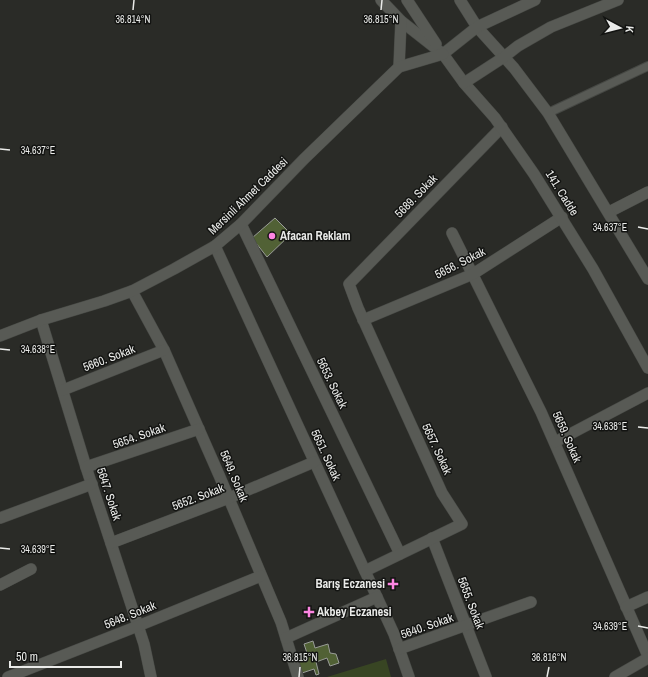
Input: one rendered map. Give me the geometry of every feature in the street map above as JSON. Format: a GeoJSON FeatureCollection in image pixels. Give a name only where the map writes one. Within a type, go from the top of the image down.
{"type":"FeatureCollection","features":[{"type":"Feature","properties":{"kind":"street"},"geometry":{"type":"LineString","coordinates":[[381,0],[401,21],[442,54]]}},
{"type":"Feature","properties":{"kind":"street"},"geometry":{"type":"LineString","coordinates":[[407,0],[442,54]]}},
{"type":"Feature","properties":{"kind":"street"},"geometry":{"type":"LineString","coordinates":[[460,0],[477,27],[514,68],[548,113],[648,279]]}},
{"type":"Feature","properties":{"kind":"street"},"geometry":{"type":"LineString","coordinates":[[442,54],[477,27],[535,0]]}},
{"type":"Feature","properties":{"kind":"street"},"geometry":{"type":"LineString","coordinates":[[464,83],[504,58],[518,46],[552,27],[618,0]]}},
{"type":"Feature","properties":{"kind":"street"},"geometry":{"type":"LineString","coordinates":[[400,67],[401,21]]}},
{"type":"Feature","properties":{"kind":"street","name":"Mersinli Ahmet Caddesi"},"geometry":{"type":"LineString","coordinates":[[0,336],[41,320],[132,291],[215,246],[241,224],[299,164],[400,67],[442,54]]}},
{"type":"Feature","properties":{"kind":"street","name":"141. Cadde"},"geometry":{"type":"LineString","coordinates":[[442,54],[464,83],[502,127],[534,174],[593,269],[648,368]]}},
{"type":"Feature","properties":{"kind":"street","name":"5689. Sokak"},"geometry":{"type":"LineString","coordinates":[[349,284],[502,127]]}},
{"type":"Feature","properties":{"kind":"street"},"geometry":{"type":"LineString","coordinates":[[609,212],[648,192]]}},
{"type":"Feature","properties":{"kind":"street","name":"5656. Sokak"},"geometry":{"type":"LineString","coordinates":[[364,320],[473,274],[562,217]]}},
{"type":"Feature","properties":{"kind":"street","name":"5653. Sokak"},"geometry":{"type":"LineString","coordinates":[[241,224],[400,554]]}},
{"type":"Feature","properties":{"kind":"street","name":"5659. Sokak"},"geometry":{"type":"LineString","coordinates":[[452,233],[542,412],[648,657]]}},
{"type":"Feature","properties":{"kind":"street","name":"5651. Sokak"},"geometry":{"type":"LineString","coordinates":[[215,246],[394,634],[409,677]]}},
{"type":"Feature","properties":{"kind":"street","name":"5657. Sokak"},"geometry":{"type":"LineString","coordinates":[[349,284],[442,493],[462,524],[365,570]]}},
{"type":"Feature","properties":{"kind":"street","name":"5649. Sokak"},"geometry":{"type":"LineString","coordinates":[[132,291],[164,350],[229,498],[281,622],[298,677]]}},
{"type":"Feature","properties":{"kind":"street","name":"5647. Sokak"},"geometry":{"type":"LineString","coordinates":[[41,320],[86,467],[144,644],[151,677]]}},
{"type":"Feature","properties":{"kind":"street","name":"5660. Sokak"},"geometry":{"type":"LineString","coordinates":[[63,390],[164,350]]}},
{"type":"Feature","properties":{"kind":"street"},"geometry":{"type":"LineString","coordinates":[[555,442],[648,393]]}},
{"type":"Feature","properties":{"kind":"street","name":"5654. Sokak"},"geometry":{"type":"LineString","coordinates":[[86,467],[199,429]]}},
{"type":"Feature","properties":{"kind":"street","name":"5652. Sokak"},"geometry":{"type":"LineString","coordinates":[[111,543],[229,498],[314,462]]}},
{"type":"Feature","properties":{"kind":"street"},"geometry":{"type":"LineString","coordinates":[[0,518],[92,484]]}},
{"type":"Feature","properties":{"kind":"street","name":"5655. Sokak"},"geometry":{"type":"LineString","coordinates":[[432,538],[486,677]]}},
{"type":"Feature","properties":{"kind":"street"},"geometry":{"type":"LineString","coordinates":[[0,585],[31,569]]}},
{"type":"Feature","properties":{"kind":"street","name":"5648. Sokak"},"geometry":{"type":"LineString","coordinates":[[8,677],[261,576]]}},
{"type":"Feature","properties":{"kind":"street"},"geometry":{"type":"LineString","coordinates":[[286,638],[377,597]]}},
{"type":"Feature","properties":{"kind":"street"},"geometry":{"type":"LineString","coordinates":[[626,607],[648,597]]}},
{"type":"Feature","properties":{"kind":"street","name":"5640. Sokak"},"geometry":{"type":"LineString","coordinates":[[399,649],[531,602]]}},
{"type":"Feature","properties":{"kind":"street"},"geometry":{"type":"LineString","coordinates":[[615,677],[648,657]]}},
{"type":"Feature","properties":{"kind":"lane"},"geometry":{"type":"LineString","coordinates":[[548,113],[648,66]]}},
{"type":"Feature","properties":{"kind":"green space"},"geometry":{"type":"Polygon","coordinates":[[[386,659],[391,677],[327,677],[386,659]]]}},
{"type":"Feature","properties":{"kind":"building","name":"Afacan Reklam"},"geometry":{"type":"Polygon","coordinates":[[[275,218],[291,234],[267,257],[252,238],[275,218]]]}},
{"type":"Feature","properties":{"kind":"building"},"geometry":{"type":"Polygon","coordinates":[[[313,641],[315,648],[328,644],[330,653],[336,654],[339,663],[330,666],[327,658],[316,662],[319,674],[316,675],[314,669],[302,673],[296,656],[307,653],[304,644],[313,641]]]}},
{"type":"Feature","properties":{"kind":"place","name":"Afacan Reklam"},"geometry":{"type":"Point","coordinates":[272,236]}},
{"type":"Feature","properties":{"kind":"place","name":"Barış Eczanesi"},"geometry":{"type":"Point","coordinates":[393,584]}},
{"type":"Feature","properties":{"kind":"place","name":"Akbey Eczanesi"},"geometry":{"type":"Point","coordinates":[309,612]}}]}
